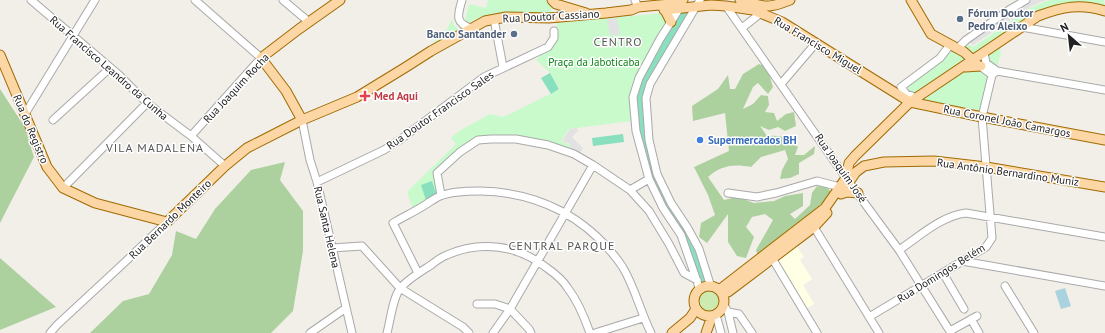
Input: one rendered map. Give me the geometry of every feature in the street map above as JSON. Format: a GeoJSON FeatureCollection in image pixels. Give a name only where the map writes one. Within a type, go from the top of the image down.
{"type":"FeatureCollection","features":[{"type":"Feature","properties":{"kind":"main road","name":"Rua Joaquim Rocha"},"geometry":{"type":"LineString","coordinates":[[261,58],[308,22],[340,0]]}},
{"type":"Feature","properties":{"kind":"main road","name":"Rua Francisco Miguel"},"geometry":{"type":"LineString","coordinates":[[740,0],[762,10],[816,44],[898,90],[910,102]]}},
{"type":"Feature","properties":{"kind":"main road"},"geometry":{"type":"LineString","coordinates":[[762,10],[790,0]]}},
{"type":"Feature","properties":{"kind":"main road"},"geometry":{"type":"LineString","coordinates":[[911,0],[931,34],[961,50],[972,60]]}},
{"type":"Feature","properties":{"kind":"main road"},"geometry":{"type":"LineString","coordinates":[[549,18],[554,14],[554,2],[589,14]]}},
{"type":"Feature","properties":{"kind":"main road","name":"Rua Doutor Cassiano"},"geometry":{"type":"LineString","coordinates":[[302,120],[357,97],[431,51],[485,21],[506,17],[549,18],[589,14],[635,6],[698,3]]}},
{"type":"Feature","properties":{"kind":"main road","name":"Rua Francisco Miguel"},"geometry":{"type":"LineString","coordinates":[[698,3],[762,10]]}},
{"type":"Feature","properties":{"kind":"main road"},"geometry":{"type":"LineString","coordinates":[[848,180],[849,163],[910,102],[1038,16],[1072,3],[1105,11]]}},
{"type":"Feature","properties":{"kind":"main road","name":"Rua Doutor Cassiano"},"geometry":{"type":"LineString","coordinates":[[635,6],[639,12],[665,10],[681,4]]}},
{"type":"Feature","properties":{"kind":"main road"},"geometry":{"type":"LineString","coordinates":[[780,4],[777,10],[782,22]]}},
{"type":"Feature","properties":{"kind":"main road"},"geometry":{"type":"LineString","coordinates":[[665,10],[671,22]]}},
{"type":"Feature","properties":{"kind":"main road","name":"Rua do Registro"},"geometry":{"type":"LineString","coordinates":[[0,55],[47,167],[63,188],[95,203],[167,222]]}},
{"type":"Feature","properties":{"kind":"main road"},"geometry":{"type":"LineString","coordinates":[[261,58],[286,92],[302,120]]}},
{"type":"Feature","properties":{"kind":"main road"},"geometry":{"type":"LineString","coordinates":[[964,67],[972,65],[981,66]]}},
{"type":"Feature","properties":{"kind":"main road","name":"Rua Coronel João Camargos"},"geometry":{"type":"LineString","coordinates":[[910,102],[1105,140]]}},
{"type":"Feature","properties":{"kind":"main road","name":"Rua Bernardo Monteiro"},"geometry":{"type":"LineString","coordinates":[[167,222],[225,166],[247,148],[302,120]]}},
{"type":"Feature","properties":{"kind":"main road"},"geometry":{"type":"LineString","coordinates":[[718,291],[825,208],[848,180],[864,166],[855,156]]}},
{"type":"Feature","properties":{"kind":"main road","name":"Rua Antônio Bernardino Muniz"},"geometry":{"type":"LineString","coordinates":[[864,166],[884,162],[934,161],[986,167],[1105,186]]}},
{"type":"Feature","properties":{"kind":"main road"},"geometry":{"type":"LineString","coordinates":[[840,191],[858,193]]}},
{"type":"Feature","properties":{"kind":"main road"},"geometry":{"type":"LineString","coordinates":[[718,291],[772,258],[814,227],[829,212],[840,191]]}},
{"type":"Feature","properties":{"kind":"main road"},"geometry":{"type":"LineString","coordinates":[[672,333],[690,318],[706,314],[720,312],[726,308],[718,291],[706,287],[700,290],[695,297],[694,302],[706,314],[706,332]]}},
{"type":"Feature","properties":{"kind":"street","name":"Rua Francisco Leandro da Cunha"},"geometry":{"type":"LineString","coordinates":[[31,0],[110,68],[147,103],[191,136],[225,166]]}},
{"type":"Feature","properties":{"kind":"street"},"geometry":{"type":"LineString","coordinates":[[25,114],[95,0]]}},
{"type":"Feature","properties":{"kind":"street"},"geometry":{"type":"LineString","coordinates":[[195,0],[261,58]]}},
{"type":"Feature","properties":{"kind":"street"},"geometry":{"type":"LineString","coordinates":[[283,0],[308,22]]}},
{"type":"Feature","properties":{"kind":"street"},"geometry":{"type":"LineString","coordinates":[[462,0],[459,10],[459,20],[462,24],[472,28]]}},
{"type":"Feature","properties":{"kind":"street"},"geometry":{"type":"LineString","coordinates":[[686,0],[681,4],[639,78],[633,97],[635,124],[649,179],[663,208],[681,236],[700,290]]}},
{"type":"Feature","properties":{"kind":"street"},"geometry":{"type":"LineString","coordinates":[[961,50],[961,45],[966,40],[1026,0]]}},
{"type":"Feature","properties":{"kind":"street"},"geometry":{"type":"LineString","coordinates":[[698,3],[650,84],[646,98],[649,135],[657,174],[671,203],[688,227],[718,291]]}},
{"type":"Feature","properties":{"kind":"street","name":"Rua Joaquim José"},"geometry":{"type":"LineString","coordinates":[[726,6],[899,250],[950,332]]}},
{"type":"Feature","properties":{"kind":"street"},"geometry":{"type":"LineString","coordinates":[[742,28],[762,10]]}},
{"type":"Feature","properties":{"kind":"street"},"geometry":{"type":"LineString","coordinates":[[494,19],[503,67]]}},
{"type":"Feature","properties":{"kind":"street"},"geometry":{"type":"LineString","coordinates":[[1022,27],[1105,42]]}},
{"type":"Feature","properties":{"kind":"street","name":"Rua Doutor Francisco Sales"},"geometry":{"type":"LineString","coordinates":[[317,182],[384,150],[484,77],[548,47],[554,38],[554,31]]}},
{"type":"Feature","properties":{"kind":"street"},"geometry":{"type":"LineString","coordinates":[[781,84],[816,44]]}},
{"type":"Feature","properties":{"kind":"street"},"geometry":{"type":"LineString","coordinates":[[919,96],[909,96],[898,90],[940,58],[950,45]]}},
{"type":"Feature","properties":{"kind":"street"},"geometry":{"type":"LineString","coordinates":[[984,53],[986,63],[994,73]]}},
{"type":"Feature","properties":{"kind":"street","name":"Rua Joaquim Rocha"},"geometry":{"type":"LineString","coordinates":[[191,136],[261,58]]}},
{"type":"Feature","properties":{"kind":"street"},"geometry":{"type":"LineString","coordinates":[[972,60],[994,73],[1105,90]]}},
{"type":"Feature","properties":{"kind":"street"},"geometry":{"type":"LineString","coordinates":[[53,120],[110,68]]}},
{"type":"Feature","properties":{"kind":"street","name":"Rua Domingos Belém"},"geometry":{"type":"LineString","coordinates":[[869,317],[986,247],[992,238],[982,117],[994,73]]}},
{"type":"Feature","properties":{"kind":"street"},"geometry":{"type":"LineString","coordinates":[[63,188],[147,103]]}},
{"type":"Feature","properties":{"kind":"street","name":"Rua Santa Helena"},"geometry":{"type":"LineString","coordinates":[[302,120],[310,160],[317,182],[352,333]]}},
{"type":"Feature","properties":{"kind":"street"},"geometry":{"type":"LineString","coordinates":[[635,124],[641,126],[646,124],[648,121]]}},
{"type":"Feature","properties":{"kind":"street"},"geometry":{"type":"LineString","coordinates":[[638,139],[643,133],[649,135]]}},
{"type":"Feature","properties":{"kind":"street"},"geometry":{"type":"LineString","coordinates":[[441,196],[437,173],[460,152],[478,140],[516,140],[548,145],[574,154],[630,190],[649,212],[669,244],[684,273],[697,280]]}},
{"type":"Feature","properties":{"kind":"street"},"geometry":{"type":"LineString","coordinates":[[494,333],[510,309],[593,165]]}},
{"type":"Feature","properties":{"kind":"street"},"geometry":{"type":"LineString","coordinates":[[630,190],[649,179]]}},
{"type":"Feature","properties":{"kind":"street"},"geometry":{"type":"LineString","coordinates":[[728,193],[757,197],[817,181],[840,191]]}},
{"type":"Feature","properties":{"kind":"street"},"geometry":{"type":"LineString","coordinates":[[418,273],[393,223],[441,196],[472,191],[498,192],[524,196],[546,203],[565,214],[590,230],[606,246],[622,267],[634,291],[643,318],[651,333]]}},
{"type":"Feature","properties":{"kind":"street"},"geometry":{"type":"LineString","coordinates":[[899,250],[947,218],[956,214],[966,213],[1105,237]]}},
{"type":"Feature","properties":{"kind":"street","name":"Rua Bernardo Monteiro"},"geometry":{"type":"LineString","coordinates":[[50,333],[167,222]]}},
{"type":"Feature","properties":{"kind":"street"},"geometry":{"type":"LineString","coordinates":[[814,227],[879,333]]}},
{"type":"Feature","properties":{"kind":"street"},"geometry":{"type":"LineString","coordinates":[[332,248],[362,246],[400,288],[463,327],[469,333]]}},
{"type":"Feature","properties":{"kind":"street"},"geometry":{"type":"LineString","coordinates":[[387,333],[397,294],[400,288],[418,273],[446,255],[468,248],[488,246],[510,248],[538,260],[554,273],[566,285],[582,311],[590,333]]}},
{"type":"Feature","properties":{"kind":"street"},"geometry":{"type":"LineString","coordinates":[[772,258],[817,333]]}},
{"type":"Feature","properties":{"kind":"street"},"geometry":{"type":"LineString","coordinates":[[962,261],[1105,286]]}},
{"type":"Feature","properties":{"kind":"street"},"geometry":{"type":"LineString","coordinates":[[943,273],[964,309]]}},
{"type":"Feature","properties":{"kind":"street"},"geometry":{"type":"LineString","coordinates":[[1005,286],[1034,333]]}},
{"type":"Feature","properties":{"kind":"street"},"geometry":{"type":"LineString","coordinates":[[477,304],[495,304],[510,309],[531,333]]}},
{"type":"Feature","properties":{"kind":"street"},"geometry":{"type":"LineString","coordinates":[[310,333],[346,308]]}},
{"type":"Feature","properties":{"kind":"street"},"geometry":{"type":"LineString","coordinates":[[726,308],[733,333]]}},
{"type":"Feature","properties":{"kind":"street"},"geometry":{"type":"LineString","coordinates":[[726,308],[739,314],[752,333]]}},
{"type":"Feature","properties":{"kind":"street"},"geometry":{"type":"LineString","coordinates":[[706,314],[721,333]]}},
{"type":"Feature","properties":{"kind":"street"},"geometry":{"type":"LineString","coordinates":[[594,333],[643,318]]}},
{"type":"Feature","properties":{"kind":"street"},"geometry":{"type":"LineString","coordinates":[[950,332],[974,318],[979,333]]}},
{"type":"Feature","properties":{"kind":"shaded area"},"geometry":{"type":"Polygon","coordinates":[[[1030,0],[1046,0],[1032,6],[973,45],[967,41],[1010,11],[1030,0]]]}},
{"type":"Feature","properties":{"kind":"shaded area"},"geometry":{"type":"Polygon","coordinates":[[[617,18],[620,34],[610,36],[607,19],[617,18]]]}},
{"type":"Feature","properties":{"kind":"shaded area"},"geometry":{"type":"Polygon","coordinates":[[[577,128],[578,131],[572,137],[583,148],[580,154],[571,152],[570,144],[562,141],[570,129],[577,128]]]}},
{"type":"Feature","properties":{"kind":"shaded area"},"geometry":{"type":"Polygon","coordinates":[[[797,246],[804,257],[800,260],[812,279],[803,285],[814,304],[807,308],[777,258],[797,246]]]}},
{"type":"Feature","properties":{"kind":"green space"},"geometry":{"type":"Polygon","coordinates":[[[488,0],[549,0],[552,6],[551,12],[545,15],[484,16],[467,23],[465,19],[469,4],[486,8],[488,0]]]}},
{"type":"Feature","properties":{"kind":"green space"},"geometry":{"type":"Polygon","coordinates":[[[1049,0],[1104,0],[1105,6],[1078,2],[1036,13],[979,50],[1005,40],[1007,43],[1000,47],[1001,53],[983,114],[925,104],[906,91],[912,83],[943,60],[953,48],[967,43],[973,47],[1030,8],[1049,0]]]}},
{"type":"Feature","properties":{"kind":"green space"},"geometry":{"type":"Polygon","coordinates":[[[690,11],[646,85],[647,144],[696,251],[706,284],[700,286],[690,259],[663,203],[648,167],[639,129],[636,98],[638,86],[654,53],[681,13],[690,11]]]}},
{"type":"Feature","properties":{"kind":"green space","name":"Praça da Jaboticaba"},"geometry":{"type":"Polygon","coordinates":[[[664,13],[668,21],[633,81],[631,121],[569,129],[561,141],[570,145],[571,152],[550,144],[478,138],[437,171],[440,195],[413,209],[407,192],[456,144],[451,138],[459,131],[490,114],[502,117],[510,114],[560,89],[549,72],[536,60],[551,43],[557,23],[664,13]]]}},
{"type":"Feature","properties":{"kind":"green space"},"geometry":{"type":"Polygon","coordinates":[[[452,19],[454,25],[461,31],[429,47],[447,29],[452,19]]]}},
{"type":"Feature","properties":{"kind":"green space"},"geometry":{"type":"Polygon","coordinates":[[[759,64],[767,67],[773,87],[768,94],[758,83],[753,87],[743,109],[753,104],[761,95],[768,96],[769,105],[765,112],[774,113],[777,121],[786,114],[794,112],[796,126],[785,131],[778,127],[769,130],[760,126],[767,136],[784,137],[798,147],[795,155],[804,155],[815,146],[814,154],[799,163],[799,174],[790,178],[780,179],[782,170],[788,159],[785,150],[761,157],[751,167],[728,166],[718,170],[708,177],[724,200],[737,197],[754,203],[774,201],[785,196],[803,193],[803,206],[790,214],[795,219],[810,205],[812,193],[817,186],[827,187],[831,192],[811,216],[758,256],[756,250],[773,220],[765,214],[752,217],[746,227],[754,237],[746,258],[737,256],[728,242],[728,214],[707,243],[699,237],[701,223],[715,215],[708,195],[694,167],[729,151],[725,113],[693,121],[692,106],[718,89],[728,75],[730,89],[735,89],[743,74],[759,64]]]}},
{"type":"Feature","properties":{"kind":"green space"},"geometry":{"type":"Polygon","coordinates":[[[550,73],[559,89],[551,94],[541,78],[550,73]]]}},
{"type":"Feature","properties":{"kind":"green space"},"geometry":{"type":"Polygon","coordinates":[[[0,89],[24,126],[34,157],[0,223],[0,89]]]}},
{"type":"Feature","properties":{"kind":"green space"},"geometry":{"type":"Polygon","coordinates":[[[623,134],[624,142],[593,146],[592,138],[623,134]]]}},
{"type":"Feature","properties":{"kind":"green space"},"geometry":{"type":"Polygon","coordinates":[[[285,162],[280,180],[303,211],[303,251],[293,311],[271,333],[90,333],[123,301],[149,294],[172,255],[176,231],[196,239],[215,209],[251,170],[285,162]]]}},
{"type":"Feature","properties":{"kind":"green space"},"geometry":{"type":"Polygon","coordinates":[[[432,181],[437,196],[426,200],[421,185],[432,181]]]}},
{"type":"Feature","properties":{"kind":"green space"},"geometry":{"type":"Polygon","coordinates":[[[0,258],[56,307],[0,330],[0,258]]]}},
{"type":"Feature","properties":{"kind":"green space"},"geometry":{"type":"Polygon","coordinates":[[[710,290],[718,293],[721,301],[718,309],[710,312],[702,309],[699,301],[702,293],[710,290]]]}},
{"type":"Feature","properties":{"kind":"water"},"geometry":{"type":"Polygon","coordinates":[[[1065,288],[1071,306],[1061,309],[1055,291],[1065,288]]]}},
{"type":"Feature","properties":{"kind":"place","name":"Fórum Doutor Pedro Aleixo"},"geometry":{"type":"Point","coordinates":[960,19]}},
{"type":"Feature","properties":{"kind":"place","name":"Banco Santander"},"geometry":{"type":"Point","coordinates":[514,34]}},
{"type":"Feature","properties":{"kind":"place","name":"Med Aqui"},"geometry":{"type":"Point","coordinates":[365,96]}},
{"type":"Feature","properties":{"kind":"place","name":"Supermercados BH"},"geometry":{"type":"Point","coordinates":[700,140]}},
{"type":"Feature","properties":{"kind":"district","name":"CENTRO"},"geometry":{"type":"Point","coordinates":[618,42]}},
{"type":"Feature","properties":{"kind":"district","name":"VILA MADALENA"},"geometry":{"type":"Point","coordinates":[155,148]}},
{"type":"Feature","properties":{"kind":"district","name":"CENTRAL PARQUE"},"geometry":{"type":"Point","coordinates":[562,246]}}]}
